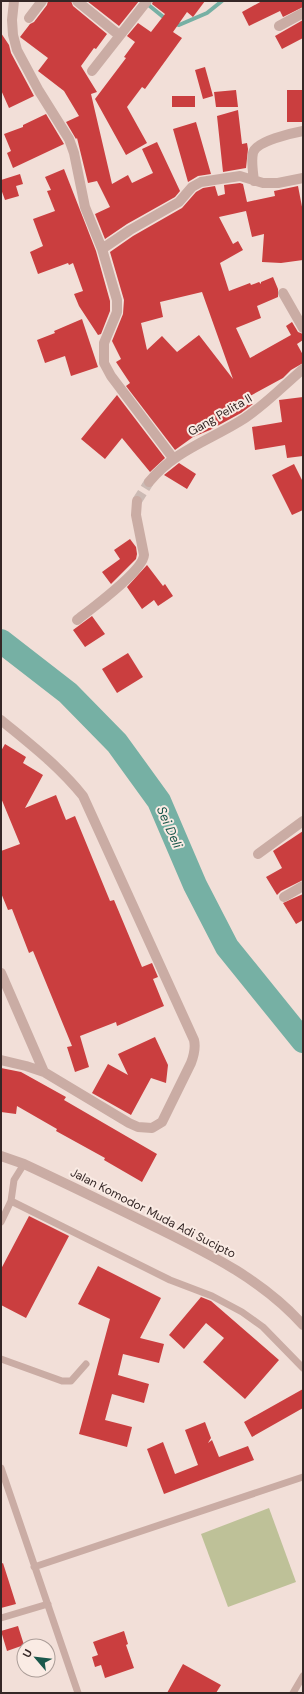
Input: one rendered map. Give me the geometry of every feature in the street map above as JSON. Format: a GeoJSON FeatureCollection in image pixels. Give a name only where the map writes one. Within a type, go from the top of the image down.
{"type":"FeatureCollection","features":[{"type":"Feature","properties":{"kind":"street"},"geometry":{"type":"LineString","coordinates":[[14,1],[12,35],[16,50],[39,91],[69,139],[74,153],[85,206],[102,249],[117,300],[117,312],[104,343],[104,363],[111,376],[173,458]]}},
{"type":"Feature","properties":{"kind":"street"},"geometry":{"type":"LineString","coordinates":[[29,18],[42,1]]}},
{"type":"Feature","properties":{"kind":"street"},"geometry":{"type":"LineString","coordinates":[[77,1],[119,35]]}},
{"type":"Feature","properties":{"kind":"street"},"geometry":{"type":"LineString","coordinates":[[92,71],[147,1]]}},
{"type":"Feature","properties":{"kind":"street"},"geometry":{"type":"LineString","coordinates":[[278,26],[303,12]]}},
{"type":"Feature","properties":{"kind":"street"},"geometry":{"type":"LineString","coordinates":[[254,181],[252,155],[254,150],[265,142],[303,131]]}},
{"type":"Feature","properties":{"kind":"street"},"geometry":{"type":"LineString","coordinates":[[102,249],[130,230],[179,202],[192,187],[200,182],[240,176],[263,183],[278,183],[303,178]]}},
{"type":"Feature","properties":{"kind":"street"},"geometry":{"type":"LineString","coordinates":[[283,293],[303,328]]}},
{"type":"Feature","properties":{"kind":"street","name":"Gang Pelita II"},"geometry":{"type":"LineString","coordinates":[[149,482],[173,458],[262,407],[303,369]]}},
{"type":"Feature","properties":{"kind":"street"},"geometry":{"type":"LineString","coordinates":[[77,620],[125,581],[141,565],[144,558],[136,515],[137,502]]}},
{"type":"Feature","properties":{"kind":"street"},"geometry":{"type":"LineString","coordinates":[[1,720],[49,760],[70,780],[83,796],[194,1040],[195,1046],[195,1054],[162,1122],[152,1128],[138,1127],[129,1123],[44,1072],[1,1060]]}},
{"type":"Feature","properties":{"kind":"street"},"geometry":{"type":"LineString","coordinates":[[258,854],[303,821]]}},
{"type":"Feature","properties":{"kind":"street"},"geometry":{"type":"LineString","coordinates":[[284,897],[303,886]]}},
{"type":"Feature","properties":{"kind":"street"},"geometry":{"type":"LineString","coordinates":[[1,973],[44,1072]]}},
{"type":"Feature","properties":{"kind":"street","name":"Jalan Komodor Muda Adi Sucipto"},"geometry":{"type":"LineString","coordinates":[[1,1156],[24,1164],[208,1253],[259,1284],[303,1325]]}},
{"type":"Feature","properties":{"kind":"lane"},"geometry":{"type":"LineString","coordinates":[[1,1222],[11,1201],[14,1180],[24,1164]]}},
{"type":"Feature","properties":{"kind":"lane"},"geometry":{"type":"LineString","coordinates":[[11,1201],[170,1280],[212,1296],[242,1312],[263,1327],[303,1368]]}},
{"type":"Feature","properties":{"kind":"lane"},"geometry":{"type":"LineString","coordinates":[[1,1359],[62,1380],[71,1380],[86,1364]]}},
{"type":"Feature","properties":{"kind":"lane"},"geometry":{"type":"LineString","coordinates":[[1,1468],[78,1693]]}},
{"type":"Feature","properties":{"kind":"lane"},"geometry":{"type":"LineString","coordinates":[[34,1567],[303,1478]]}},
{"type":"Feature","properties":{"kind":"lane"},"geometry":{"type":"LineString","coordinates":[[1,1618],[48,1604]]}},
{"type":"Feature","properties":{"kind":"lane"},"geometry":{"type":"LineString","coordinates":[[293,1693],[303,1676]]}},
{"type":"Feature","properties":{"kind":"green space"},"geometry":{"type":"Polygon","coordinates":[[[269,1508],[296,1582],[228,1607],[201,1534],[269,1508]]]}},
{"type":"Feature","properties":{"kind":"building"},"geometry":{"type":"Polygon","coordinates":[[[48,1],[71,1],[73,6],[107,34],[96,49],[94,48],[81,66],[97,92],[91,94],[112,184],[128,175],[132,183],[153,173],[142,149],[157,142],[180,191],[175,197],[127,224],[105,239],[95,214],[110,207],[97,181],[88,183],[77,138],[76,139],[66,122],[79,116],[64,91],[38,71],[48,58],[20,37],[30,24],[34,22],[47,5],[48,1]]]}},
{"type":"Feature","properties":{"kind":"building"},"geometry":{"type":"Polygon","coordinates":[[[87,1],[139,1],[119,26],[87,1]]]}},
{"type":"Feature","properties":{"kind":"building"},"geometry":{"type":"Polygon","coordinates":[[[153,1],[205,1],[193,17],[187,12],[173,32],[182,38],[145,89],[142,87],[127,107],[147,143],[126,155],[95,99],[126,58],[124,57],[135,42],[127,36],[138,23],[151,32],[165,14],[152,4],[153,1]]]}},
{"type":"Feature","properties":{"kind":"building"},"geometry":{"type":"Polygon","coordinates":[[[262,1],[303,1],[303,7],[283,17],[280,11],[249,26],[242,12],[262,1]]]}},
{"type":"Feature","properties":{"kind":"building"},"geometry":{"type":"Polygon","coordinates":[[[303,20],[303,38],[282,49],[275,36],[303,20]]]}},
{"type":"Feature","properties":{"kind":"building"},"geometry":{"type":"Polygon","coordinates":[[[1,33],[9,45],[11,53],[34,96],[9,108],[1,90],[1,33]]]}},
{"type":"Feature","properties":{"kind":"building"},"geometry":{"type":"Polygon","coordinates":[[[205,67],[213,96],[203,99],[195,70],[205,67]]]}},
{"type":"Feature","properties":{"kind":"building"},"geometry":{"type":"Polygon","coordinates":[[[236,90],[238,107],[216,107],[214,92],[236,90]]]}},
{"type":"Feature","properties":{"kind":"building"},"geometry":{"type":"Polygon","coordinates":[[[287,90],[303,90],[303,122],[287,122],[287,90]]]}},
{"type":"Feature","properties":{"kind":"building"},"geometry":{"type":"Polygon","coordinates":[[[172,96],[195,96],[195,107],[172,107],[172,96]]]}},
{"type":"Feature","properties":{"kind":"building"},"geometry":{"type":"Polygon","coordinates":[[[238,110],[242,144],[247,143],[248,149],[246,168],[223,172],[217,116],[238,110]]]}},
{"type":"Feature","properties":{"kind":"building"},"geometry":{"type":"Polygon","coordinates":[[[46,114],[64,144],[13,168],[7,153],[11,151],[4,134],[23,127],[23,125],[46,114]]]}},
{"type":"Feature","properties":{"kind":"building"},"geometry":{"type":"Polygon","coordinates":[[[196,122],[211,174],[198,176],[188,182],[173,129],[196,122]]]}},
{"type":"Feature","properties":{"kind":"building"},"geometry":{"type":"Polygon","coordinates":[[[64,169],[96,251],[110,301],[110,311],[101,334],[98,335],[79,306],[74,294],[83,291],[73,263],[69,265],[68,263],[38,274],[30,252],[43,246],[33,219],[55,211],[47,191],[51,190],[45,177],[64,169]]]}},
{"type":"Feature","properties":{"kind":"building"},"geometry":{"type":"Polygon","coordinates":[[[20,174],[23,184],[16,186],[19,196],[5,200],[1,189],[1,180],[20,174]]]}},
{"type":"Feature","properties":{"kind":"building"},"geometry":{"type":"Polygon","coordinates":[[[243,184],[247,202],[275,196],[274,191],[298,186],[303,212],[303,260],[281,263],[262,262],[264,234],[252,237],[246,211],[219,217],[233,244],[238,241],[243,250],[220,263],[229,291],[250,283],[251,285],[259,282],[261,284],[261,282],[273,277],[278,289],[278,297],[257,306],[261,318],[236,328],[250,358],[291,335],[286,326],[292,322],[298,332],[303,334],[303,340],[297,344],[303,355],[303,363],[291,370],[283,378],[230,407],[253,404],[241,413],[210,430],[193,437],[175,450],[126,386],[130,383],[116,362],[121,359],[112,341],[123,314],[124,300],[110,252],[133,236],[182,208],[196,192],[203,188],[215,186],[218,196],[225,194],[224,185],[243,184]],[[202,292],[160,302],[163,317],[141,323],[147,350],[162,336],[177,352],[199,335],[233,379],[202,292]]]}},
{"type":"Feature","properties":{"kind":"building"},"geometry":{"type":"Polygon","coordinates":[[[82,319],[98,367],[71,376],[65,356],[45,363],[37,340],[55,333],[54,331],[82,319]]]}},
{"type":"Feature","properties":{"kind":"building"},"geometry":{"type":"Polygon","coordinates":[[[117,395],[165,458],[150,472],[122,438],[105,459],[81,439],[117,395]]]}},
{"type":"Feature","properties":{"kind":"building"},"geometry":{"type":"Polygon","coordinates":[[[303,397],[303,456],[287,458],[285,445],[255,450],[252,427],[282,422],[279,400],[303,397]]]}},
{"type":"Feature","properties":{"kind":"building"},"geometry":{"type":"Polygon","coordinates":[[[179,463],[196,474],[187,489],[164,475],[179,463]]]}},
{"type":"Feature","properties":{"kind":"building"},"geometry":{"type":"Polygon","coordinates":[[[294,464],[303,482],[303,510],[292,515],[272,475],[294,464]]]}},
{"type":"Feature","properties":{"kind":"building"},"geometry":{"type":"Polygon","coordinates":[[[130,539],[136,547],[136,559],[111,584],[102,572],[120,559],[114,550],[130,539]]]}},
{"type":"Feature","properties":{"kind":"building"},"geometry":{"type":"Polygon","coordinates":[[[147,565],[163,586],[165,584],[173,596],[158,606],[154,600],[142,609],[127,587],[147,565]]]}},
{"type":"Feature","properties":{"kind":"building"},"geometry":{"type":"Polygon","coordinates":[[[92,616],[105,634],[85,647],[73,630],[92,616]]]}},
{"type":"Feature","properties":{"kind":"building"},"geometry":{"type":"Polygon","coordinates":[[[128,653],[143,677],[117,693],[102,669],[128,653]]]}},
{"type":"Feature","properties":{"kind":"building"},"geometry":{"type":"Polygon","coordinates":[[[5,744],[26,757],[23,763],[43,775],[25,808],[56,795],[66,820],[75,816],[110,901],[114,900],[142,967],[152,963],[158,977],[153,979],[164,1006],[117,1026],[116,1022],[80,1036],[89,1067],[75,1072],[67,1047],[72,1046],[33,951],[29,953],[12,909],[8,910],[1,893],[1,851],[20,844],[1,798],[1,751],[5,744]]]}},
{"type":"Feature","properties":{"kind":"building"},"geometry":{"type":"Polygon","coordinates":[[[303,831],[303,880],[281,891],[277,895],[266,877],[282,868],[273,851],[303,831]]]}},
{"type":"Feature","properties":{"kind":"building"},"geometry":{"type":"Polygon","coordinates":[[[303,894],[303,920],[296,924],[283,903],[303,894]]]}},
{"type":"Feature","properties":{"kind":"building"},"geometry":{"type":"Polygon","coordinates":[[[155,1037],[168,1065],[166,1083],[151,1078],[131,1115],[92,1093],[108,1064],[128,1075],[118,1054],[155,1037]]]}},
{"type":"Feature","properties":{"kind":"building"},"geometry":{"type":"Polygon","coordinates":[[[1,1068],[21,1072],[66,1097],[64,1100],[157,1154],[142,1182],[104,1160],[105,1158],[56,1131],[57,1129],[17,1106],[16,1114],[1,1112],[1,1068]]]}},
{"type":"Feature","properties":{"kind":"building"},"geometry":{"type":"Polygon","coordinates":[[[29,1216],[69,1236],[26,1318],[1,1305],[1,1269],[29,1216]]]}},
{"type":"Feature","properties":{"kind":"building"},"geometry":{"type":"Polygon","coordinates":[[[98,1266],[161,1298],[140,1338],[164,1344],[159,1363],[123,1354],[118,1375],[149,1384],[144,1403],[112,1394],[105,1420],[132,1427],[127,1447],[79,1434],[110,1319],[78,1304],[98,1266]]]}},
{"type":"Feature","properties":{"kind":"building"},"geometry":{"type":"Polygon","coordinates":[[[201,1297],[211,1301],[279,1360],[245,1399],[203,1362],[224,1338],[206,1323],[184,1349],[169,1335],[201,1297]]]}},
{"type":"Feature","properties":{"kind":"building"},"geometry":{"type":"Polygon","coordinates":[[[303,1389],[303,1408],[252,1437],[244,1422],[303,1389]]]}},
{"type":"Feature","properties":{"kind":"building"},"geometry":{"type":"Polygon","coordinates":[[[205,1422],[211,1438],[208,1443],[212,1440],[219,1457],[248,1446],[254,1460],[164,1494],[147,1449],[163,1442],[175,1474],[198,1465],[185,1430],[205,1422]]]}},
{"type":"Feature","properties":{"kind":"building"},"geometry":{"type":"Polygon","coordinates":[[[3,1563],[16,1604],[1,1608],[1,1564],[3,1563]]]}},
{"type":"Feature","properties":{"kind":"building"},"geometry":{"type":"Polygon","coordinates":[[[18,1626],[22,1638],[16,1638],[16,1648],[7,1651],[1,1631],[18,1626]]]}},
{"type":"Feature","properties":{"kind":"building"},"geometry":{"type":"Polygon","coordinates":[[[124,1631],[128,1644],[126,1645],[134,1668],[105,1678],[101,1665],[95,1667],[92,1657],[98,1655],[93,1642],[124,1631]]]}},
{"type":"Feature","properties":{"kind":"building"},"geometry":{"type":"Polygon","coordinates":[[[183,1664],[221,1685],[216,1693],[167,1693],[183,1664]]]}},
{"type":"Feature","properties":{"kind":"waterway"},"geometry":{"type":"LineString","coordinates":[[173,23],[179,25],[207,13],[222,1]]}},
{"type":"Feature","properties":{"kind":"waterway"},"geometry":{"type":"LineString","coordinates":[[146,3],[167,20]]}},
{"type":"Feature","properties":{"kind":"waterway","name":"Sei Deli"},"geometry":{"type":"LineString","coordinates":[[1,641],[68,693],[117,743],[159,801],[195,885],[227,947],[303,1041]]}},
{"type":"Feature","properties":{"kind":"tunnel"},"geometry":{"type":"LineString","coordinates":[[137,501],[149,482]]}}]}
